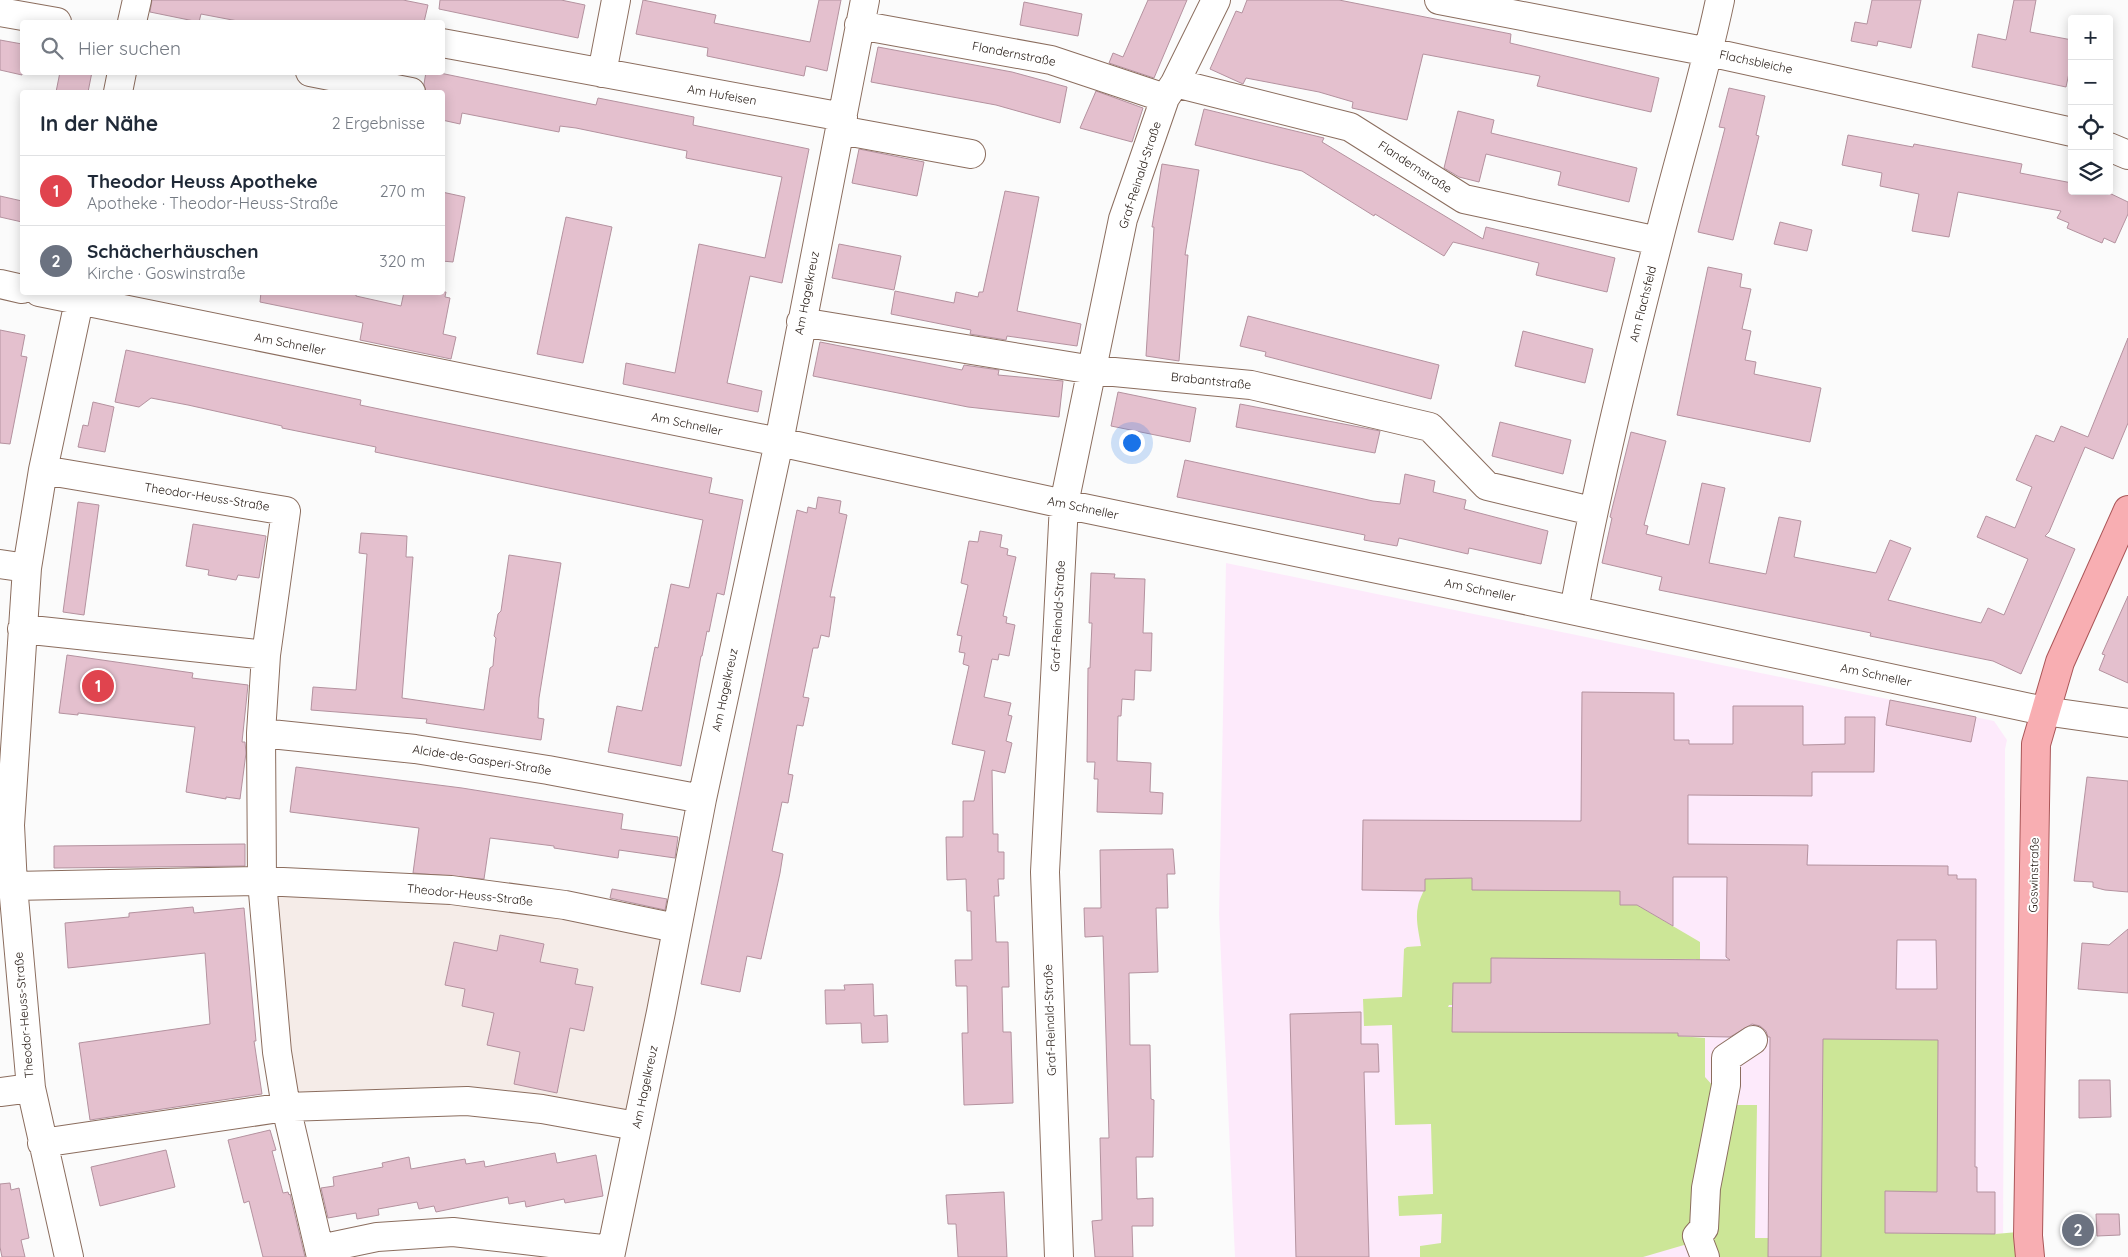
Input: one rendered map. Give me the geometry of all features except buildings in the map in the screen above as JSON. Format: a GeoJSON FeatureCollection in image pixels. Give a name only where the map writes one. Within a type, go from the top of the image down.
{"type":"FeatureCollection","features":[{"type":"Feature","properties":{"kind":"main road","name":"Goswinstraße"},"geometry":{"type":"LineString","coordinates":[[2030,1257],[2028,1236],[2036,744],[2044,711],[2060,662],[2128,510]]}},
{"type":"Feature","properties":{"kind":"street"},"geometry":{"type":"LineString","coordinates":[[132,20],[137,0]]}},
{"type":"Feature","properties":{"kind":"street"},"geometry":{"type":"LineString","coordinates":[[602,72],[616,0]]}},
{"type":"Feature","properties":{"kind":"street","name":"Graf-Reinald-Straße"},"geometry":{"type":"LineString","coordinates":[[1059,1257],[1045,872],[1064,504],[1123,219],[1170,90],[1216,0]]}},
{"type":"Feature","properties":{"kind":"street","name":"Flachsbleiche"},"geometry":{"type":"LineString","coordinates":[[1439,0],[1709,52],[2068,131]]}},
{"type":"Feature","properties":{"kind":"street","name":"Am Flachsfeld"},"geometry":{"type":"LineString","coordinates":[[1574,610],[1592,511],[1658,241],[1709,52],[1720,0]]}},
{"type":"Feature","properties":{"kind":"street"},"geometry":{"type":"LineString","coordinates":[[0,12],[46,20]]}},
{"type":"Feature","properties":{"kind":"street","name":"Flandernstraße"},"geometry":{"type":"LineString","coordinates":[[862,12],[1170,90],[1350,127],[1464,199],[1658,241]]}},
{"type":"Feature","properties":{"kind":"street","name":"Am Hagelkreuz"},"geometry":{"type":"LineString","coordinates":[[321,1253],[377,1237],[454,1232],[610,1254],[702,800],[779,442],[862,12]]}},
{"type":"Feature","properties":{"kind":"street","name":"Am Hufeisen"},"geometry":{"type":"LineString","coordinates":[[445,44],[602,72],[841,124]]}},
{"type":"Feature","properties":{"kind":"street"},"geometry":{"type":"LineString","coordinates":[[118,90],[121,75]]}},
{"type":"Feature","properties":{"kind":"street"},"geometry":{"type":"LineString","coordinates":[[325,75],[402,90]]}},
{"type":"Feature","properties":{"kind":"street"},"geometry":{"type":"LineString","coordinates":[[412,90],[416,75]]}},
{"type":"Feature","properties":{"kind":"street"},"geometry":{"type":"LineString","coordinates":[[841,124],[971,154]]}},
{"type":"Feature","properties":{"kind":"street"},"geometry":{"type":"LineString","coordinates":[[2113,149],[2128,155]]}},
{"type":"Feature","properties":{"kind":"street"},"geometry":{"type":"LineString","coordinates":[[0,284],[20,289]]}},
{"type":"Feature","properties":{"kind":"street","name":"Am Schneller"},"geometry":{"type":"LineString","coordinates":[[64,295],[779,442],[2044,711],[2128,723]]}},
{"type":"Feature","properties":{"kind":"street","name":"Theodor-Heuss-Straße"},"geometry":{"type":"LineString","coordinates":[[69,1257],[31,1088],[13,886],[5,825],[27,568],[42,470],[80,297]]}},
{"type":"Feature","properties":{"kind":"street","name":"Brabantstraße"},"geometry":{"type":"LineString","coordinates":[[801,322],[1093,370],[1251,384],[1430,427],[1487,486],[1592,511]]}},
{"type":"Feature","properties":{"kind":"street","name":"Theodor-Heuss-Straße"},"geometry":{"type":"LineString","coordinates":[[42,470],[286,511],[266,655],[261,733],[262,882],[277,1052],[286,1106],[321,1253]]}},
{"type":"Feature","properties":{"kind":"street"},"geometry":{"type":"LineString","coordinates":[[0,564],[27,568]]}},
{"type":"Feature","properties":{"kind":"street"},"geometry":{"type":"LineString","coordinates":[[22,629],[266,655]]}},
{"type":"Feature","properties":{"kind":"street","name":"Alcide-de-Gasperi-Straße"},"geometry":{"type":"LineString","coordinates":[[261,733],[415,749],[548,770],[702,800]]}},
{"type":"Feature","properties":{"kind":"street","name":"Theodor-Heuss-Straße"},"geometry":{"type":"LineString","coordinates":[[13,886],[262,882],[451,890],[565,905],[676,928]]}},
{"type":"Feature","properties":{"kind":"street"},"geometry":{"type":"LineString","coordinates":[[1705,1257],[1697,1236],[1704,1228],[1706,1188],[1726,1085],[1726,1058],[1753,1040]]}},
{"type":"Feature","properties":{"kind":"street"},"geometry":{"type":"LineString","coordinates":[[0,1092],[31,1088]]}},
{"type":"Feature","properties":{"kind":"street"},"geometry":{"type":"LineString","coordinates":[[42,1142],[286,1106],[467,1101],[542,1109],[636,1126]]}},
{"type":"Feature","properties":{"kind":"shaded area"},"geometry":{"type":"Polygon","coordinates":[[[1226,563],[1994,721],[2007,740],[2005,749],[2003,1257],[1235,1257],[1219,914],[1226,563]]]}},
{"type":"Feature","properties":{"kind":"shaded area"},"geometry":{"type":"Polygon","coordinates":[[[275,891],[417,896],[547,911],[666,936],[630,1118],[295,1094],[285,1049],[275,891]]]}},
{"type":"Feature","properties":{"kind":"green space"},"geometry":{"type":"Polygon","coordinates":[[[1472,878],[1472,890],[1620,891],[1637,905],[1700,942],[1700,963],[1697,963],[1696,959],[1491,958],[1491,988],[1477,983],[1453,983],[1453,985],[1457,985],[1456,1005],[1449,1005],[1448,1007],[1452,1007],[1452,1031],[1665,1033],[1678,1021],[1678,1036],[1705,1038],[1705,1077],[1730,1105],[1757,1105],[1755,1238],[1769,1238],[1768,1257],[1715,1257],[1708,1238],[1643,1257],[1420,1257],[1420,1246],[1441,1243],[1442,1214],[1399,1216],[1398,1196],[1433,1194],[1431,1124],[1395,1125],[1392,1025],[1364,1026],[1363,999],[1402,997],[1404,949],[1421,946],[1417,911],[1425,879],[1472,878]]]}},
{"type":"Feature","properties":{"kind":"green space"},"geometry":{"type":"Polygon","coordinates":[[[1823,1039],[1938,1040],[1937,1192],[1885,1192],[1885,1233],[1995,1234],[2018,1232],[2020,1257],[1821,1257],[1823,1039]]]}},
{"type":"Feature","properties":{"kind":"place","name":"Theodor Heuss Apotheke"},"geometry":{"type":"Point","coordinates":[98,686]}},
{"type":"Feature","properties":{"kind":"place","name":"Schächerhäuschen"},"geometry":{"type":"Point","coordinates":[2078,1230]}}]}
